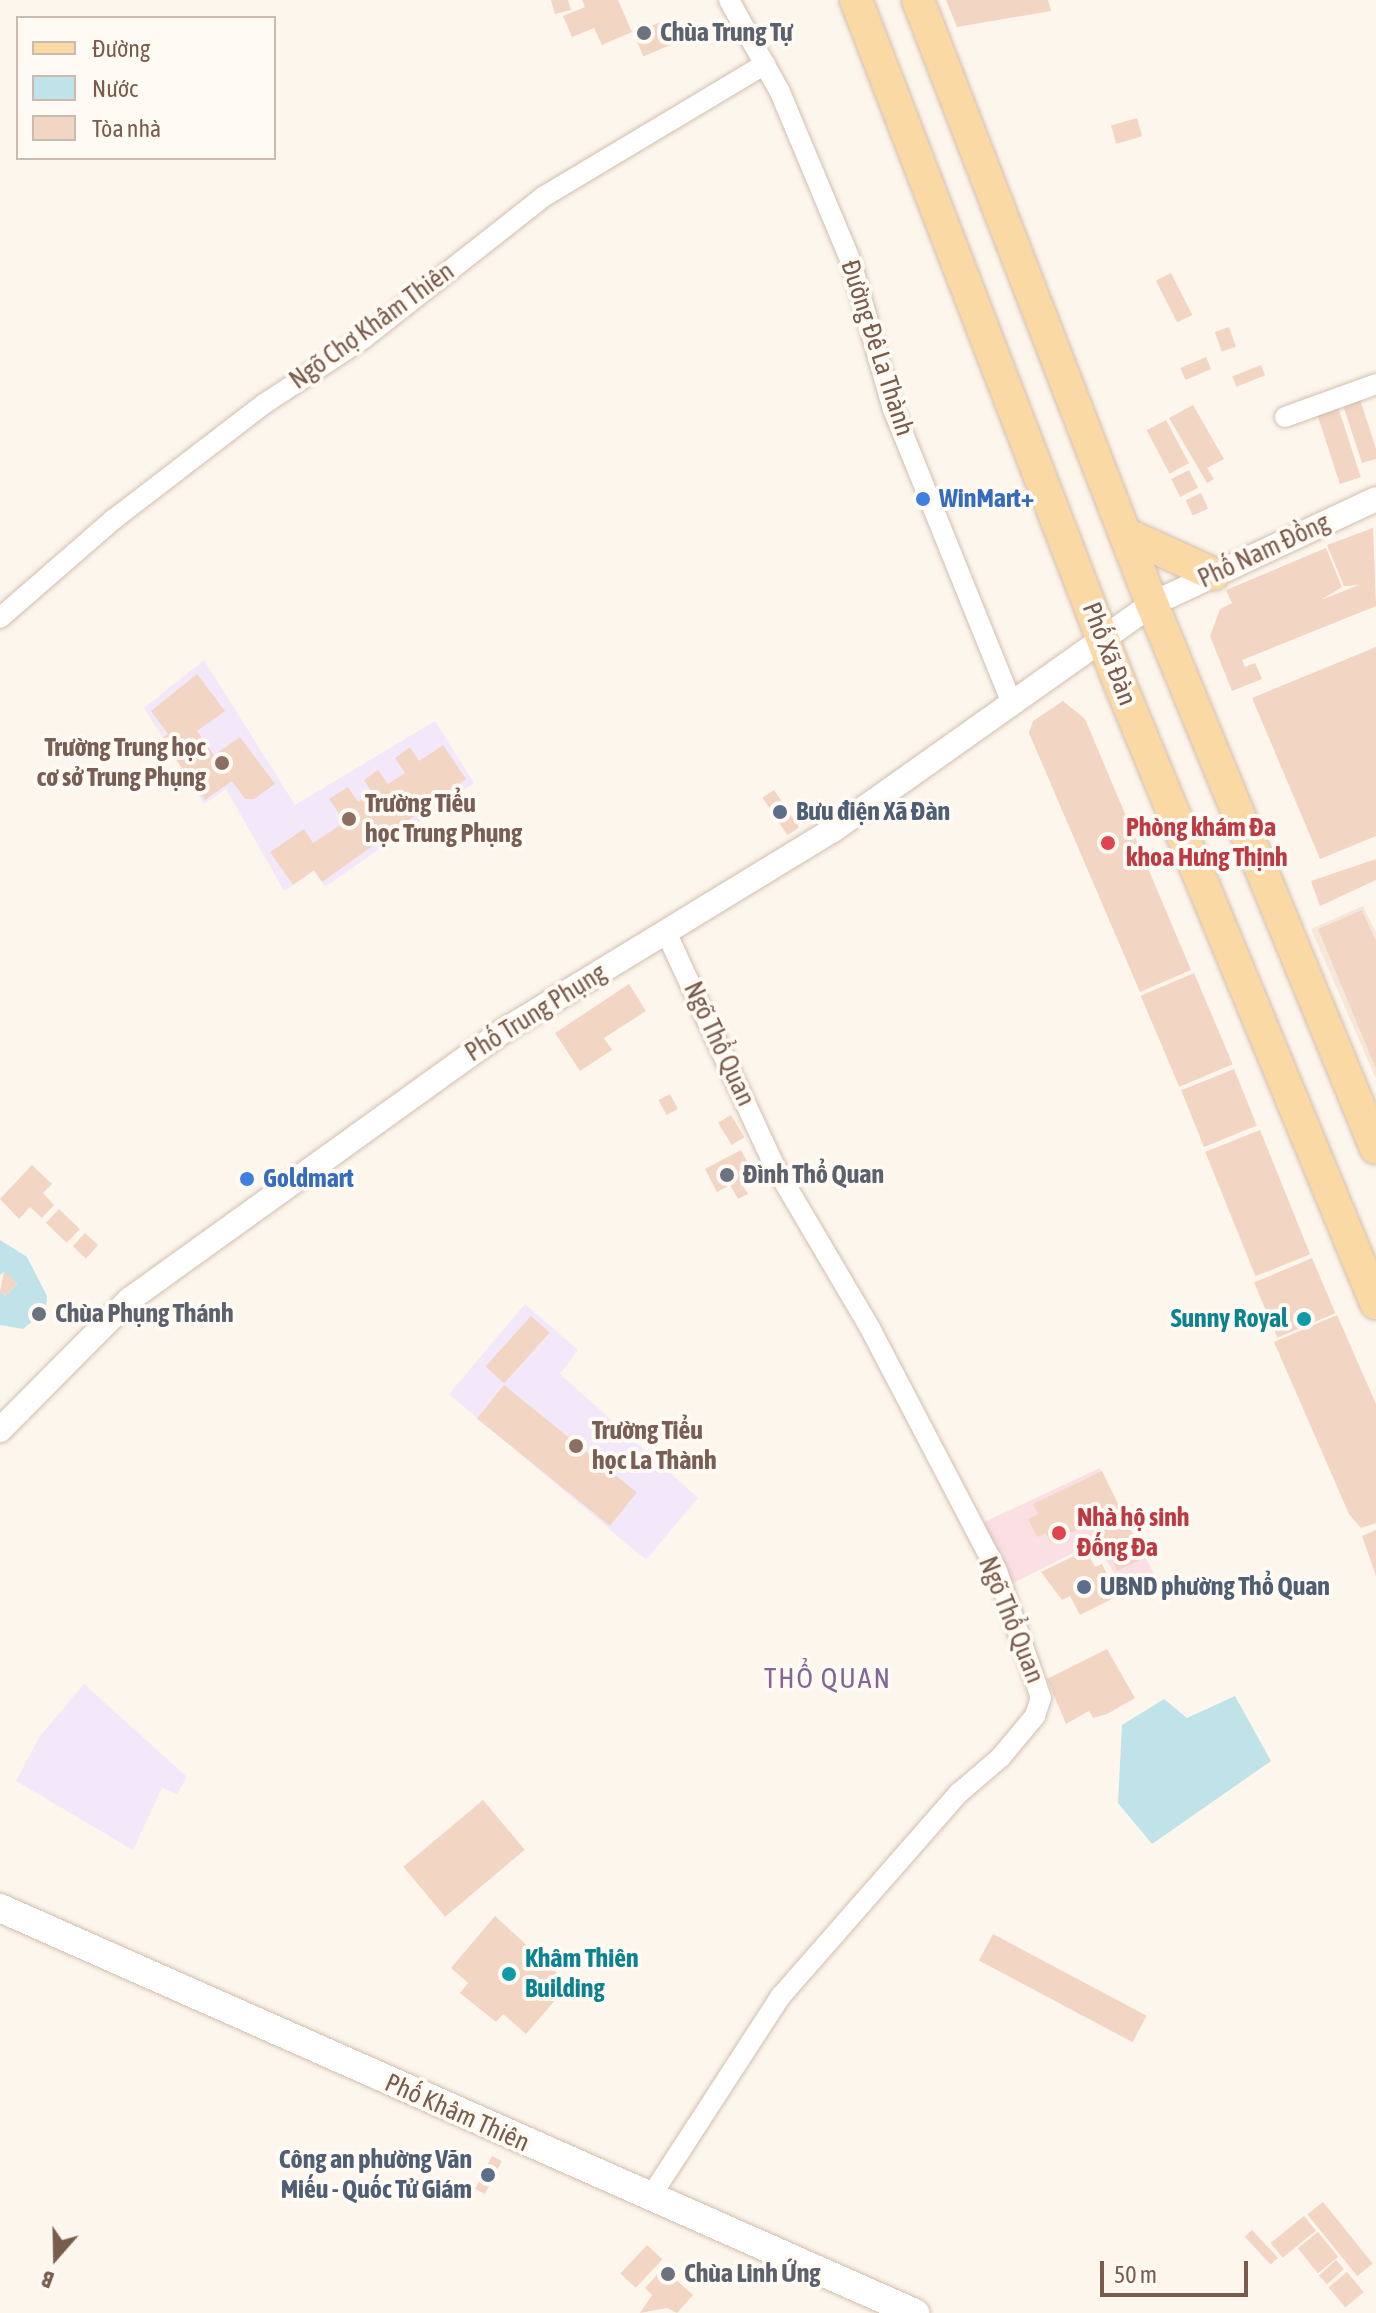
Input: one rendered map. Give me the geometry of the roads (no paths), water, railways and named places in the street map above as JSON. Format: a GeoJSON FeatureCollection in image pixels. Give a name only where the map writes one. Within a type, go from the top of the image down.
{"type":"FeatureCollection","features":[{"type":"Feature","properties":{"kind":"main road","name":"Phố Xã Đàn"},"geometry":{"type":"LineString","coordinates":[[856,0],[1103,638],[1376,1303]]}},
{"type":"Feature","properties":{"kind":"main road"},"geometry":{"type":"LineString","coordinates":[[918,0],[1128,535],[1152,604],[1376,1148]]}},
{"type":"Feature","properties":{"kind":"main road"},"geometry":{"type":"LineString","coordinates":[[1128,535],[1213,574]]}},
{"type":"Feature","properties":{"kind":"main road","name":"Phố Khâm Thiên"},"geometry":{"type":"LineString","coordinates":[[0,1908],[649,2199],[915,2313]]}},
{"type":"Feature","properties":{"kind":"street","name":"Đường Đê La Thành"},"geometry":{"type":"LineString","coordinates":[[729,0],[765,64],[851,262],[893,409],[1012,703]]}},
{"type":"Feature","properties":{"kind":"street","name":"Ngõ Chợ Khâm Thiên"},"geometry":{"type":"LineString","coordinates":[[0,618],[114,519],[264,404],[364,338],[543,197],[765,64]]}},
{"type":"Feature","properties":{"kind":"street"},"geometry":{"type":"LineString","coordinates":[[1285,417],[1376,384]]}},
{"type":"Feature","properties":{"kind":"street","name":"Phố Nam Đồng"},"geometry":{"type":"LineString","coordinates":[[1103,638],[1152,604],[1376,499]]}},
{"type":"Feature","properties":{"kind":"street","name":"Phố Trung Phụng"},"geometry":{"type":"LineString","coordinates":[[0,1430],[129,1300],[253,1208],[505,1030],[833,830],[1103,638]]}},
{"type":"Feature","properties":{"kind":"street","name":"Ngõ Thổ Quan"},"geometry":{"type":"LineString","coordinates":[[649,2199],[781,1996],[959,1793],[1000,1758],[1035,1716],[1041,1698],[997,1571],[864,1318],[775,1167],[666,932]]}},
{"type":"Feature","properties":{"kind":"water"},"geometry":{"type":"Polygon","coordinates":[[[0,1240],[27,1257],[47,1296],[46,1310],[23,1329],[0,1325],[0,1291],[5,1296],[17,1284],[4,1272],[0,1275],[0,1240]]]}},
{"type":"Feature","properties":{"kind":"water"},"geometry":{"type":"Polygon","coordinates":[[[1235,1696],[1271,1761],[1152,1844],[1118,1803],[1122,1725],[1164,1699],[1187,1718],[1235,1696]]]}},
{"type":"Feature","properties":{"kind":"place","name":"Chùa Trung Tự"},"geometry":{"type":"Point","coordinates":[644,33]}},
{"type":"Feature","properties":{"kind":"place","name":"WinMart+"},"geometry":{"type":"Point","coordinates":[923,499]}},
{"type":"Feature","properties":{"kind":"place","name":"Trường Trung học cơ sở Trung Phụng"},"geometry":{"type":"Point","coordinates":[222,763]}},
{"type":"Feature","properties":{"kind":"place","name":"Bưu điện Xã Đàn"},"geometry":{"type":"Point","coordinates":[780,812]}},
{"type":"Feature","properties":{"kind":"place","name":"Trường Tiểu học Trung Phụng"},"geometry":{"type":"Point","coordinates":[349,819]}},
{"type":"Feature","properties":{"kind":"place","name":"Phòng khám Đa khoa Hưng Thịnh"},"geometry":{"type":"Point","coordinates":[1108,843]}},
{"type":"Feature","properties":{"kind":"place","name":"Đình Thổ Quan"},"geometry":{"type":"Point","coordinates":[727,1175]}},
{"type":"Feature","properties":{"kind":"place","name":"Goldmart"},"geometry":{"type":"Point","coordinates":[247,1179]}},
{"type":"Feature","properties":{"kind":"place","name":"Chùa Phụng Thánh"},"geometry":{"type":"Point","coordinates":[39,1314]}},
{"type":"Feature","properties":{"kind":"place","name":"Sunny Royal"},"geometry":{"type":"Point","coordinates":[1304,1319]}},
{"type":"Feature","properties":{"kind":"place","name":"Trường Tiểu học La Thành"},"geometry":{"type":"Point","coordinates":[576,1446]}},
{"type":"Feature","properties":{"kind":"place","name":"Nhà hộ sinh Đống Đa"},"geometry":{"type":"Point","coordinates":[1059,1533]}},
{"type":"Feature","properties":{"kind":"place","name":"UBND phường Thổ Quan"},"geometry":{"type":"Point","coordinates":[1084,1587]}},
{"type":"Feature","properties":{"kind":"place","name":"Khâm Thiên Building"},"geometry":{"type":"Point","coordinates":[509,1974]}},
{"type":"Feature","properties":{"kind":"place","name":"Công an phường Văn Miếu - Quốc Tử Giám"},"geometry":{"type":"Point","coordinates":[488,2175]}},
{"type":"Feature","properties":{"kind":"place","name":"Chùa Linh Ứng"},"geometry":{"type":"Point","coordinates":[668,2274]}},
{"type":"Feature","properties":{"kind":"district","name":"THỔ QUAN"},"geometry":{"type":"Point","coordinates":[828,1678]}}]}
